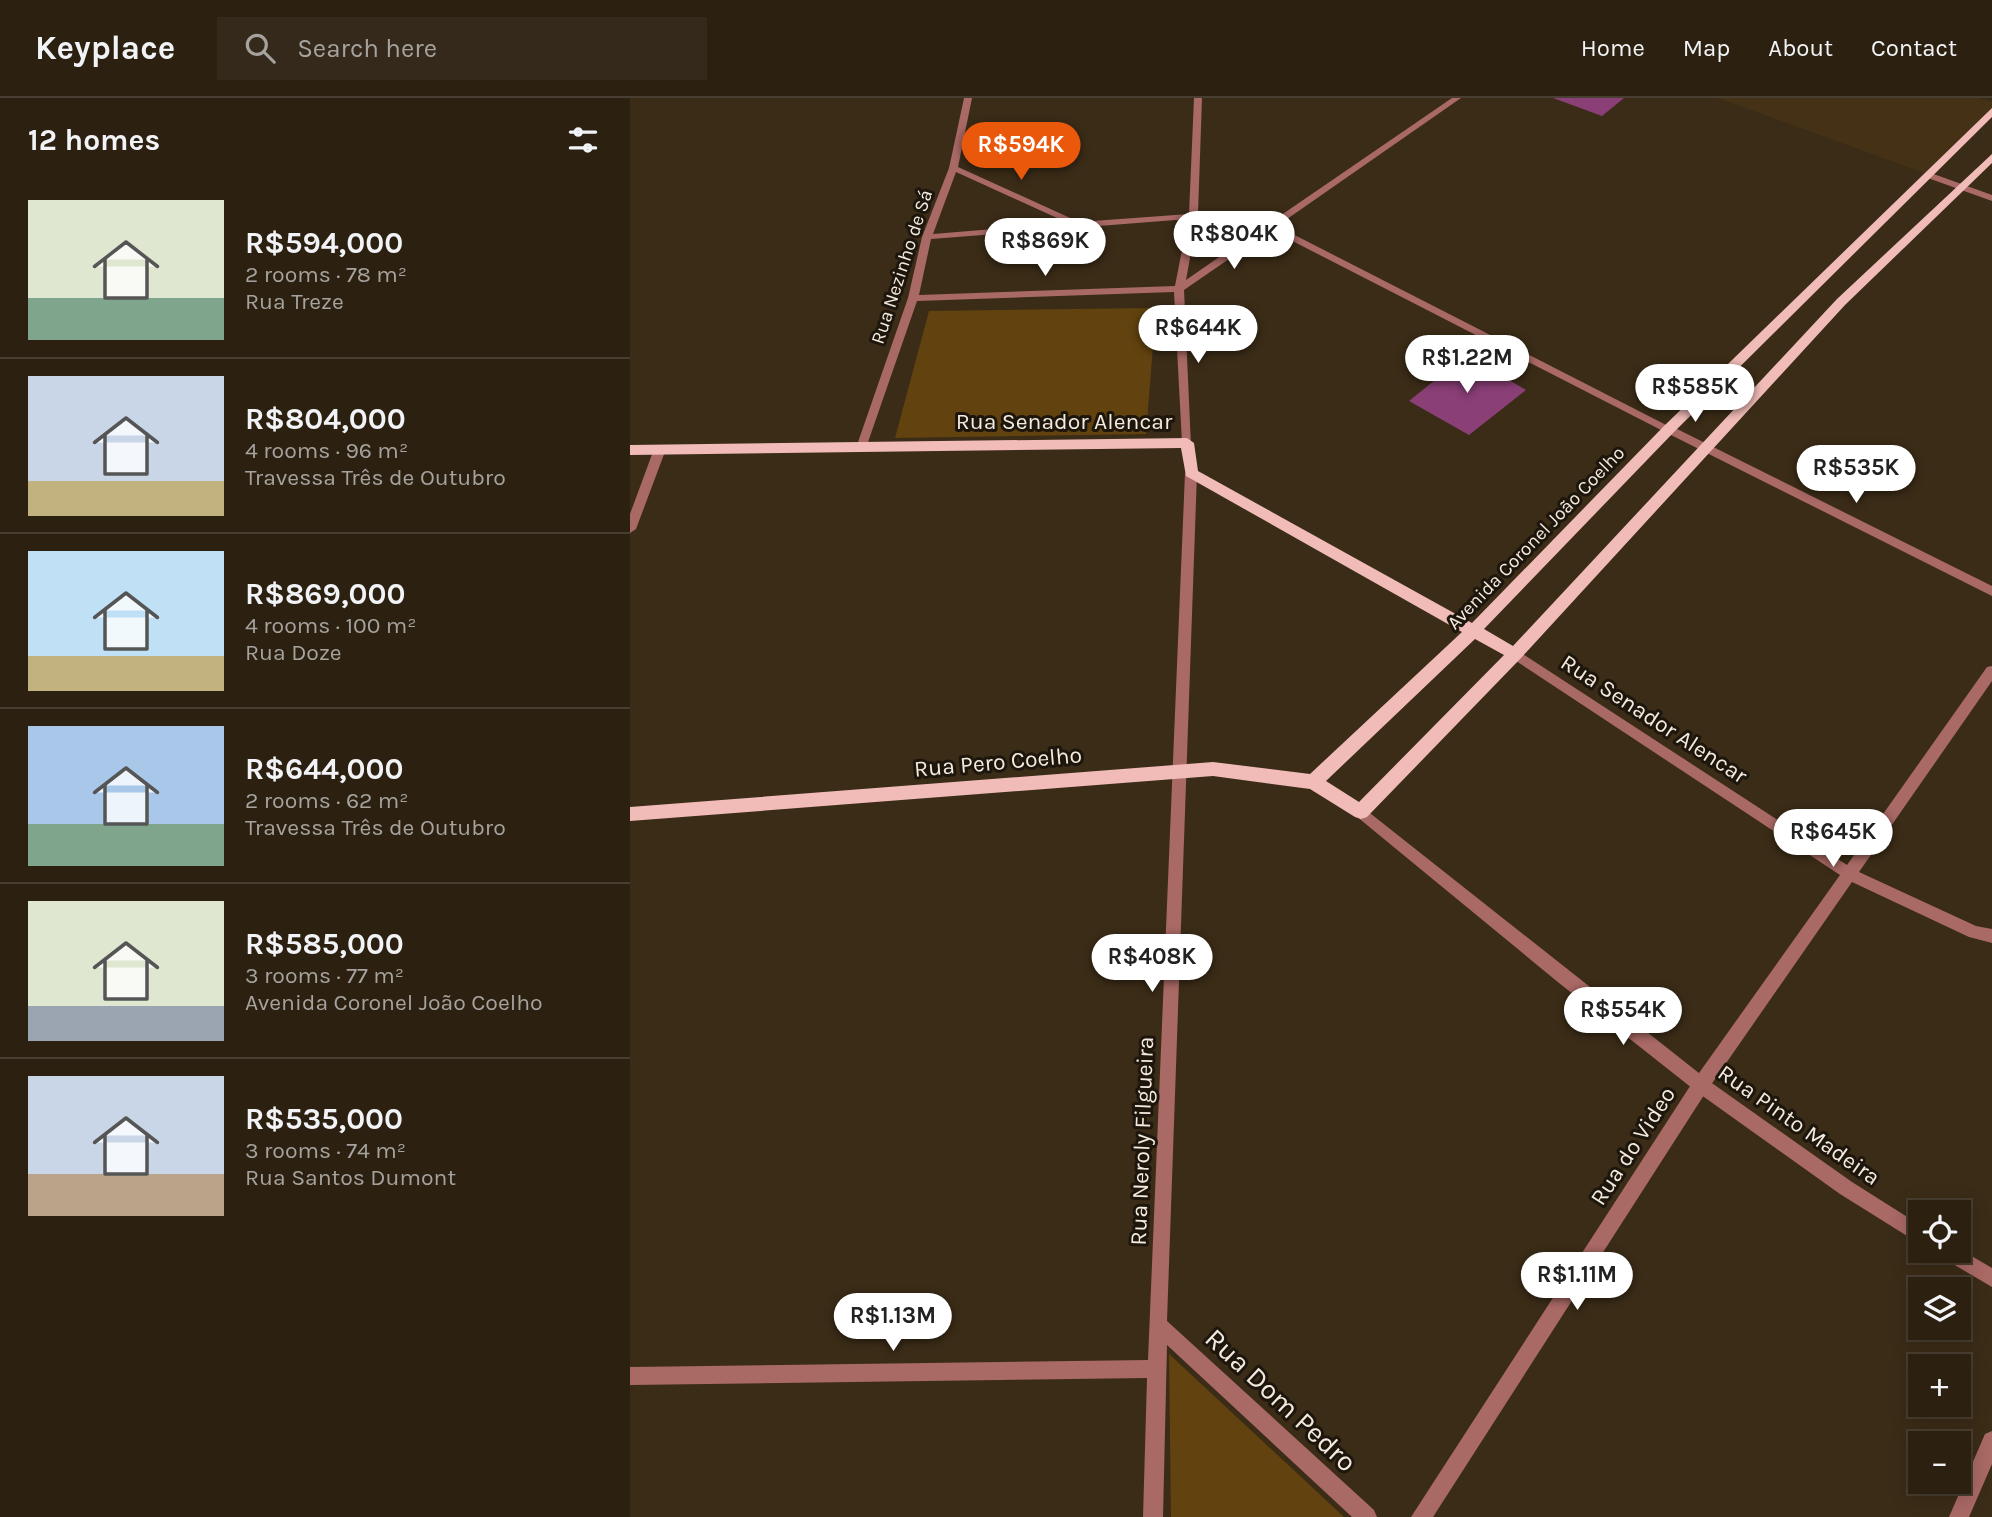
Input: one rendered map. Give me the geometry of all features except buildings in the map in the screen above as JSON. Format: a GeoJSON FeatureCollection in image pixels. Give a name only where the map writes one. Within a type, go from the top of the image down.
{"type":"FeatureCollection","features":[{"type":"Feature","properties":{"kind":"main road","name":"Avenida Coronel João Coelho"},"geometry":{"type":"LineString","coordinates":[[1362,811],[1515,654],[1706,447],[1928,175],[1992,111]]}},
{"type":"Feature","properties":{"kind":"main road","name":"Avenida Coronel João Coelho"},"geometry":{"type":"LineString","coordinates":[[1313,782],[1473,631],[1669,429],[1962,187],[1992,157]]}},
{"type":"Feature","properties":{"kind":"main road","name":"Rua Senador Alencar"},"geometry":{"type":"LineString","coordinates":[[630,450],[1187,443],[1191,473]]}},
{"type":"Feature","properties":{"kind":"main road"},"geometry":{"type":"LineString","coordinates":[[1191,473],[1515,654]]}},
{"type":"Feature","properties":{"kind":"main road","name":"Rua Pero Coelho"},"geometry":{"type":"LineString","coordinates":[[630,814],[1213,769],[1313,782],[1362,811]]}},
{"type":"Feature","properties":{"kind":"street","name":"Rua Nezinho de Sá"},"geometry":{"type":"LineString","coordinates":[[862,445],[913,298],[927,237],[953,168],[968,98]]}},
{"type":"Feature","properties":{"kind":"street"},"geometry":{"type":"LineString","coordinates":[[1187,443],[1179,289],[1193,216],[1198,98]]}},
{"type":"Feature","properties":{"kind":"street"},"geometry":{"type":"LineString","coordinates":[[913,298],[1179,289],[1457,98]]}},
{"type":"Feature","properties":{"kind":"street"},"geometry":{"type":"LineString","coordinates":[[953,168],[1076,223]]}},
{"type":"Feature","properties":{"kind":"street"},"geometry":{"type":"LineString","coordinates":[[1928,175],[1992,198]]}},
{"type":"Feature","properties":{"kind":"street"},"geometry":{"type":"LineString","coordinates":[[927,237],[1076,223],[1193,216],[1272,227],[1992,591]]}},
{"type":"Feature","properties":{"kind":"street"},"geometry":{"type":"LineString","coordinates":[[630,529],[660,449]]}},
{"type":"Feature","properties":{"kind":"street","name":"Rua Neroly Filgueira"},"geometry":{"type":"LineString","coordinates":[[1153,1517],[1191,473]]}},
{"type":"Feature","properties":{"kind":"street","name":"Rua Senador Alencar"},"geometry":{"type":"LineString","coordinates":[[1515,654],[1851,875],[1974,932],[1992,936]]}},
{"type":"Feature","properties":{"kind":"street","name":"Rua do Video"},"geometry":{"type":"LineString","coordinates":[[1421,1517],[1700,1086],[1992,671]]}},
{"type":"Feature","properties":{"kind":"street","name":"Rua Pinto Madeira"},"geometry":{"type":"LineString","coordinates":[[1362,811],[1700,1086],[1859,1198],[1908,1228]]}},
{"type":"Feature","properties":{"kind":"street"},"geometry":{"type":"LineString","coordinates":[[1967,1263],[1992,1278]]}},
{"type":"Feature","properties":{"kind":"street","name":"Rua Dom Pedro"},"geometry":{"type":"LineString","coordinates":[[1158,1325],[1367,1517]]}},
{"type":"Feature","properties":{"kind":"street"},"geometry":{"type":"LineString","coordinates":[[630,1376],[1157,1369]]}},
{"type":"Feature","properties":{"kind":"street"},"geometry":{"type":"LineString","coordinates":[[1959,1517],[1992,1441]]}},
{"type":"Feature","properties":{"kind":"shaded area"},"geometry":{"type":"Polygon","coordinates":[[[1718,98],[1978,98],[1992,102],[1992,112],[1927,174],[1718,98]]]}},
{"type":"Feature","properties":{"kind":"shaded area"},"geometry":{"type":"Polygon","coordinates":[[[1156,308],[1146,434],[895,438],[929,311],[1156,308]]]}},
{"type":"Feature","properties":{"kind":"shaded area"},"geometry":{"type":"Polygon","coordinates":[[[1169,1354],[1344,1517],[1171,1517],[1169,1354]]]}}]}
